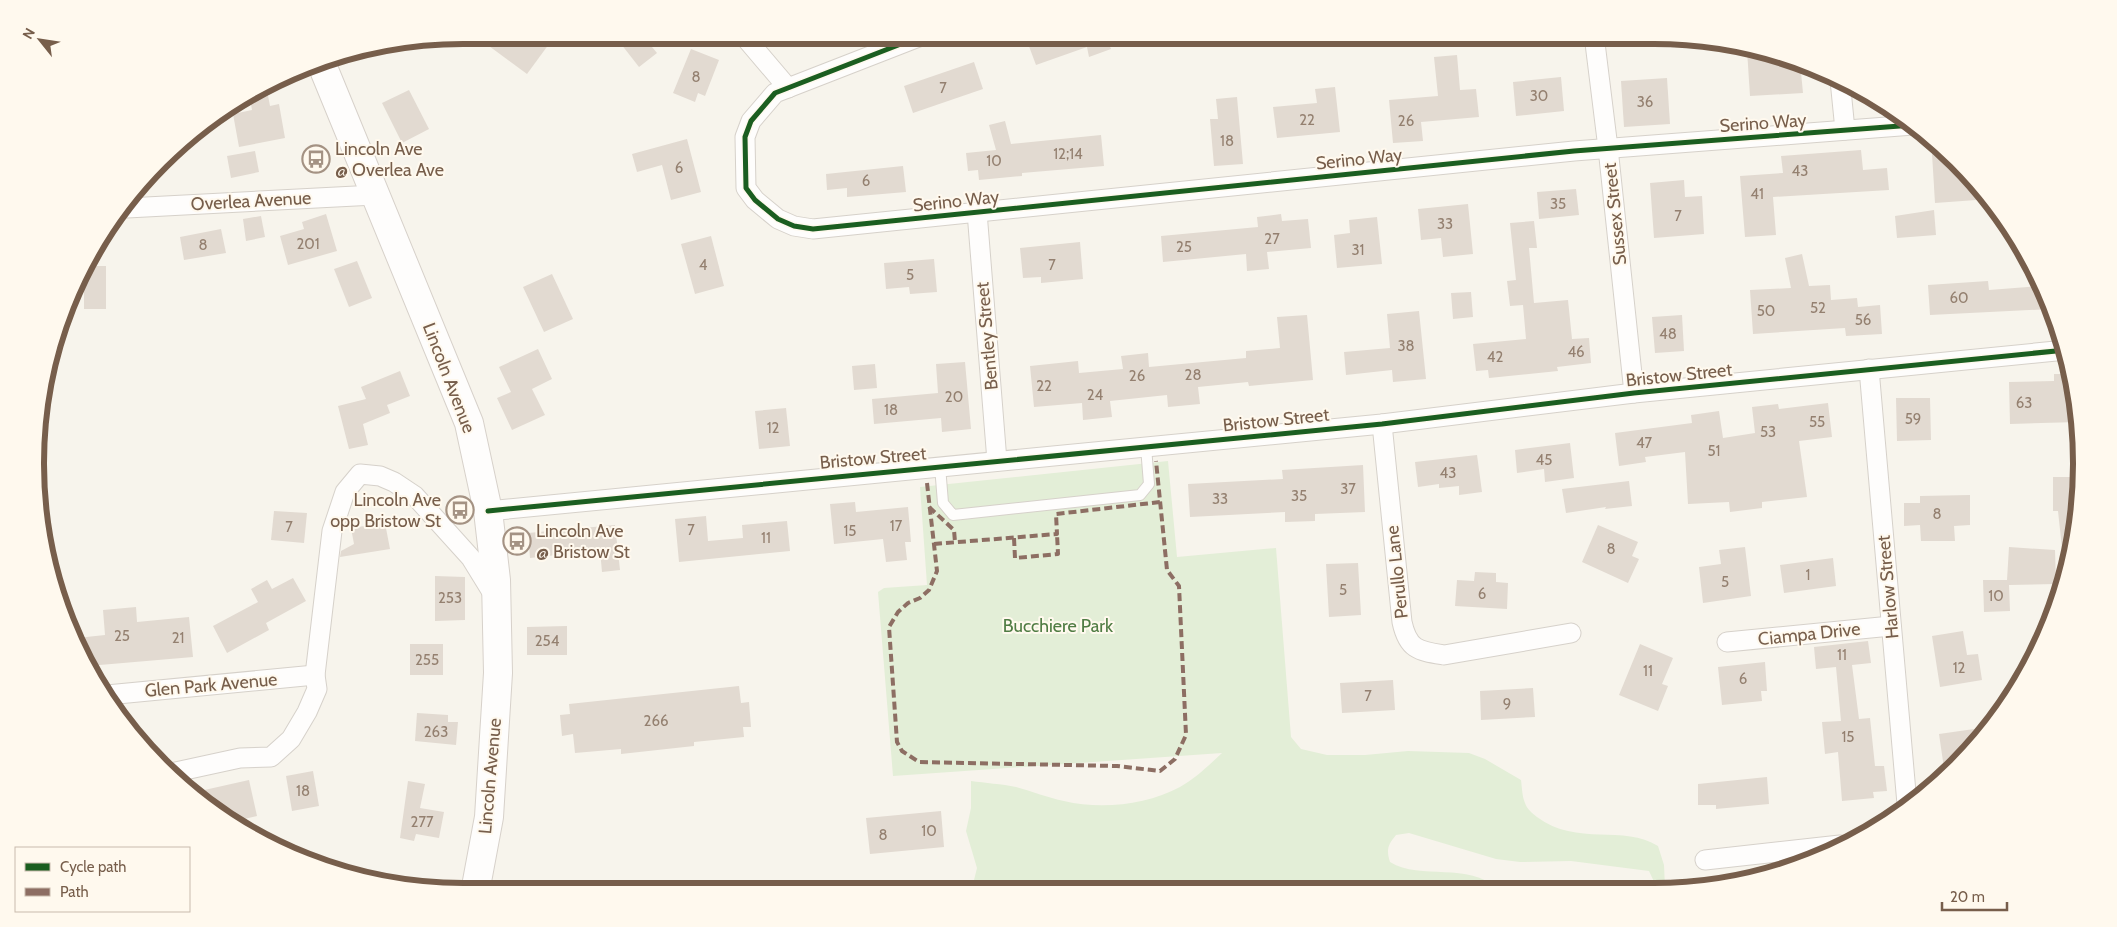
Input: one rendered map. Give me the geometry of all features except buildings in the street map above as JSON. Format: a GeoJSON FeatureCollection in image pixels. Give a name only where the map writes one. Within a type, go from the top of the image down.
{"type":"FeatureCollection","features":[{"type":"Feature","properties":{"kind":"main road","name":"Lincoln Avenue"},"geometry":{"type":"LineString","coordinates":[[323,68],[470,423],[488,510],[496,580],[498,673],[489,817],[477,883]]}},
{"type":"Feature","properties":{"kind":"street"},"geometry":{"type":"LineString","coordinates":[[751,44],[788,88]]}},
{"type":"Feature","properties":{"kind":"street","name":"Serino Way"},"geometry":{"type":"LineString","coordinates":[[901,44],[775,93],[751,121],[746,130],[744,169],[746,188],[755,200],[778,219],[794,226],[833,228],[1608,148],[1903,126]]}},
{"type":"Feature","properties":{"kind":"street","name":"Sussex Street"},"geometry":{"type":"LineString","coordinates":[[1595,44],[1634,393]]}},
{"type":"Feature","properties":{"kind":"street"},"geometry":{"type":"LineString","coordinates":[[1841,88],[1845,130]]}},
{"type":"Feature","properties":{"kind":"street","name":"Overlea Avenue"},"geometry":{"type":"LineString","coordinates":[[130,208],[375,195]]}},
{"type":"Feature","properties":{"kind":"street","name":"Bentley Street"},"geometry":{"type":"LineString","coordinates":[[977,212],[997,460]]}},
{"type":"Feature","properties":{"kind":"street","name":"Bristow Street"},"geometry":{"type":"LineString","coordinates":[[488,510],[1382,424],[1634,393],[2058,351]]}},
{"type":"Feature","properties":{"kind":"street","name":"Harlow Street"},"geometry":{"type":"LineString","coordinates":[[1869,369],[1907,799]]}},
{"type":"Feature","properties":{"kind":"street","name":"Perullo Lane"},"geometry":{"type":"LineString","coordinates":[[1382,424],[1402,622],[1404,633],[1411,645],[1425,653],[1444,655],[1572,633]]}},
{"type":"Feature","properties":{"kind":"street"},"geometry":{"type":"LineString","coordinates":[[179,771],[240,758],[271,757],[291,740],[307,712],[317,689],[315,675],[332,531],[345,492],[360,474],[380,476],[394,482],[415,496],[472,558],[496,599]]}},
{"type":"Feature","properties":{"kind":"street","name":"Ciampa Drive"},"geometry":{"type":"LineString","coordinates":[[1727,642],[1891,626]]}},
{"type":"Feature","properties":{"kind":"street","name":"Glen Park Avenue"},"geometry":{"type":"LineString","coordinates":[[113,694],[315,675]]}},
{"type":"Feature","properties":{"kind":"street"},"geometry":{"type":"LineString","coordinates":[[1705,860],[1823,847]]}},
{"type":"Feature","properties":{"kind":"lane"},"geometry":{"type":"LineString","coordinates":[[940,466],[943,504],[953,515],[1140,495],[1149,484],[1146,447]]}},
{"type":"Feature","properties":{"kind":"green space","name":"Bucchiere Park"},"geometry":{"type":"Polygon","coordinates":[[[1168,461],[1177,557],[1276,548],[1291,737],[1301,749],[1327,755],[1365,755],[1408,751],[1469,753],[1485,759],[1521,780],[1523,797],[1527,807],[1537,817],[1552,826],[1584,834],[1630,836],[1658,846],[1664,865],[1665,883],[1655,883],[1649,871],[1571,861],[1520,862],[1496,859],[1409,833],[1396,835],[1391,842],[1388,847],[1390,862],[1416,870],[1459,873],[1473,876],[1489,883],[972,883],[977,868],[966,831],[971,808],[971,781],[1016,787],[1078,804],[1123,804],[1153,798],[1180,787],[1222,753],[893,776],[878,592],[884,588],[927,585],[920,487],[1168,461]]]}},
{"type":"Feature","properties":{"kind":"marked path"},"geometry":{"type":"LineString","coordinates":[[927,483],[937,571],[929,590],[920,598],[908,603],[898,612],[889,627],[897,742],[902,751],[919,762],[1117,766],[1160,771],[1175,759],[1186,735],[1179,586],[1167,570],[1156,461]]}},
{"type":"Feature","properties":{"kind":"marked path"},"geometry":{"type":"LineString","coordinates":[[934,544],[1057,534],[1056,514],[1160,502]]}},
{"type":"Feature","properties":{"kind":"marked path"},"geometry":{"type":"LineString","coordinates":[[929,507],[954,530],[955,542]]}},
{"type":"Feature","properties":{"kind":"marked path"},"geometry":{"type":"LineString","coordinates":[[1014,538],[1015,558],[1058,554],[1057,534]]}},
{"type":"Feature","properties":{"kind":"cycle path"},"geometry":{"type":"LineString","coordinates":[[901,44],[775,93],[751,121],[745,137],[746,188],[755,200],[778,219],[794,226],[813,229],[1574,151],[1903,126]]}},
{"type":"Feature","properties":{"kind":"cycle path"},"geometry":{"type":"LineString","coordinates":[[488,511],[1382,424],[1634,393],[2058,351]]}},
{"type":"Feature","properties":{"kind":"place","name":"Lincoln Ave @ Overlea Ave"},"geometry":{"type":"Point","coordinates":[316,159]}},
{"type":"Feature","properties":{"kind":"place","name":"Lincoln Ave opp Bristow St"},"geometry":{"type":"Point","coordinates":[460,510]}},
{"type":"Feature","properties":{"kind":"place","name":"Lincoln Ave @ Bristow St"},"geometry":{"type":"Point","coordinates":[517,541]}}]}
